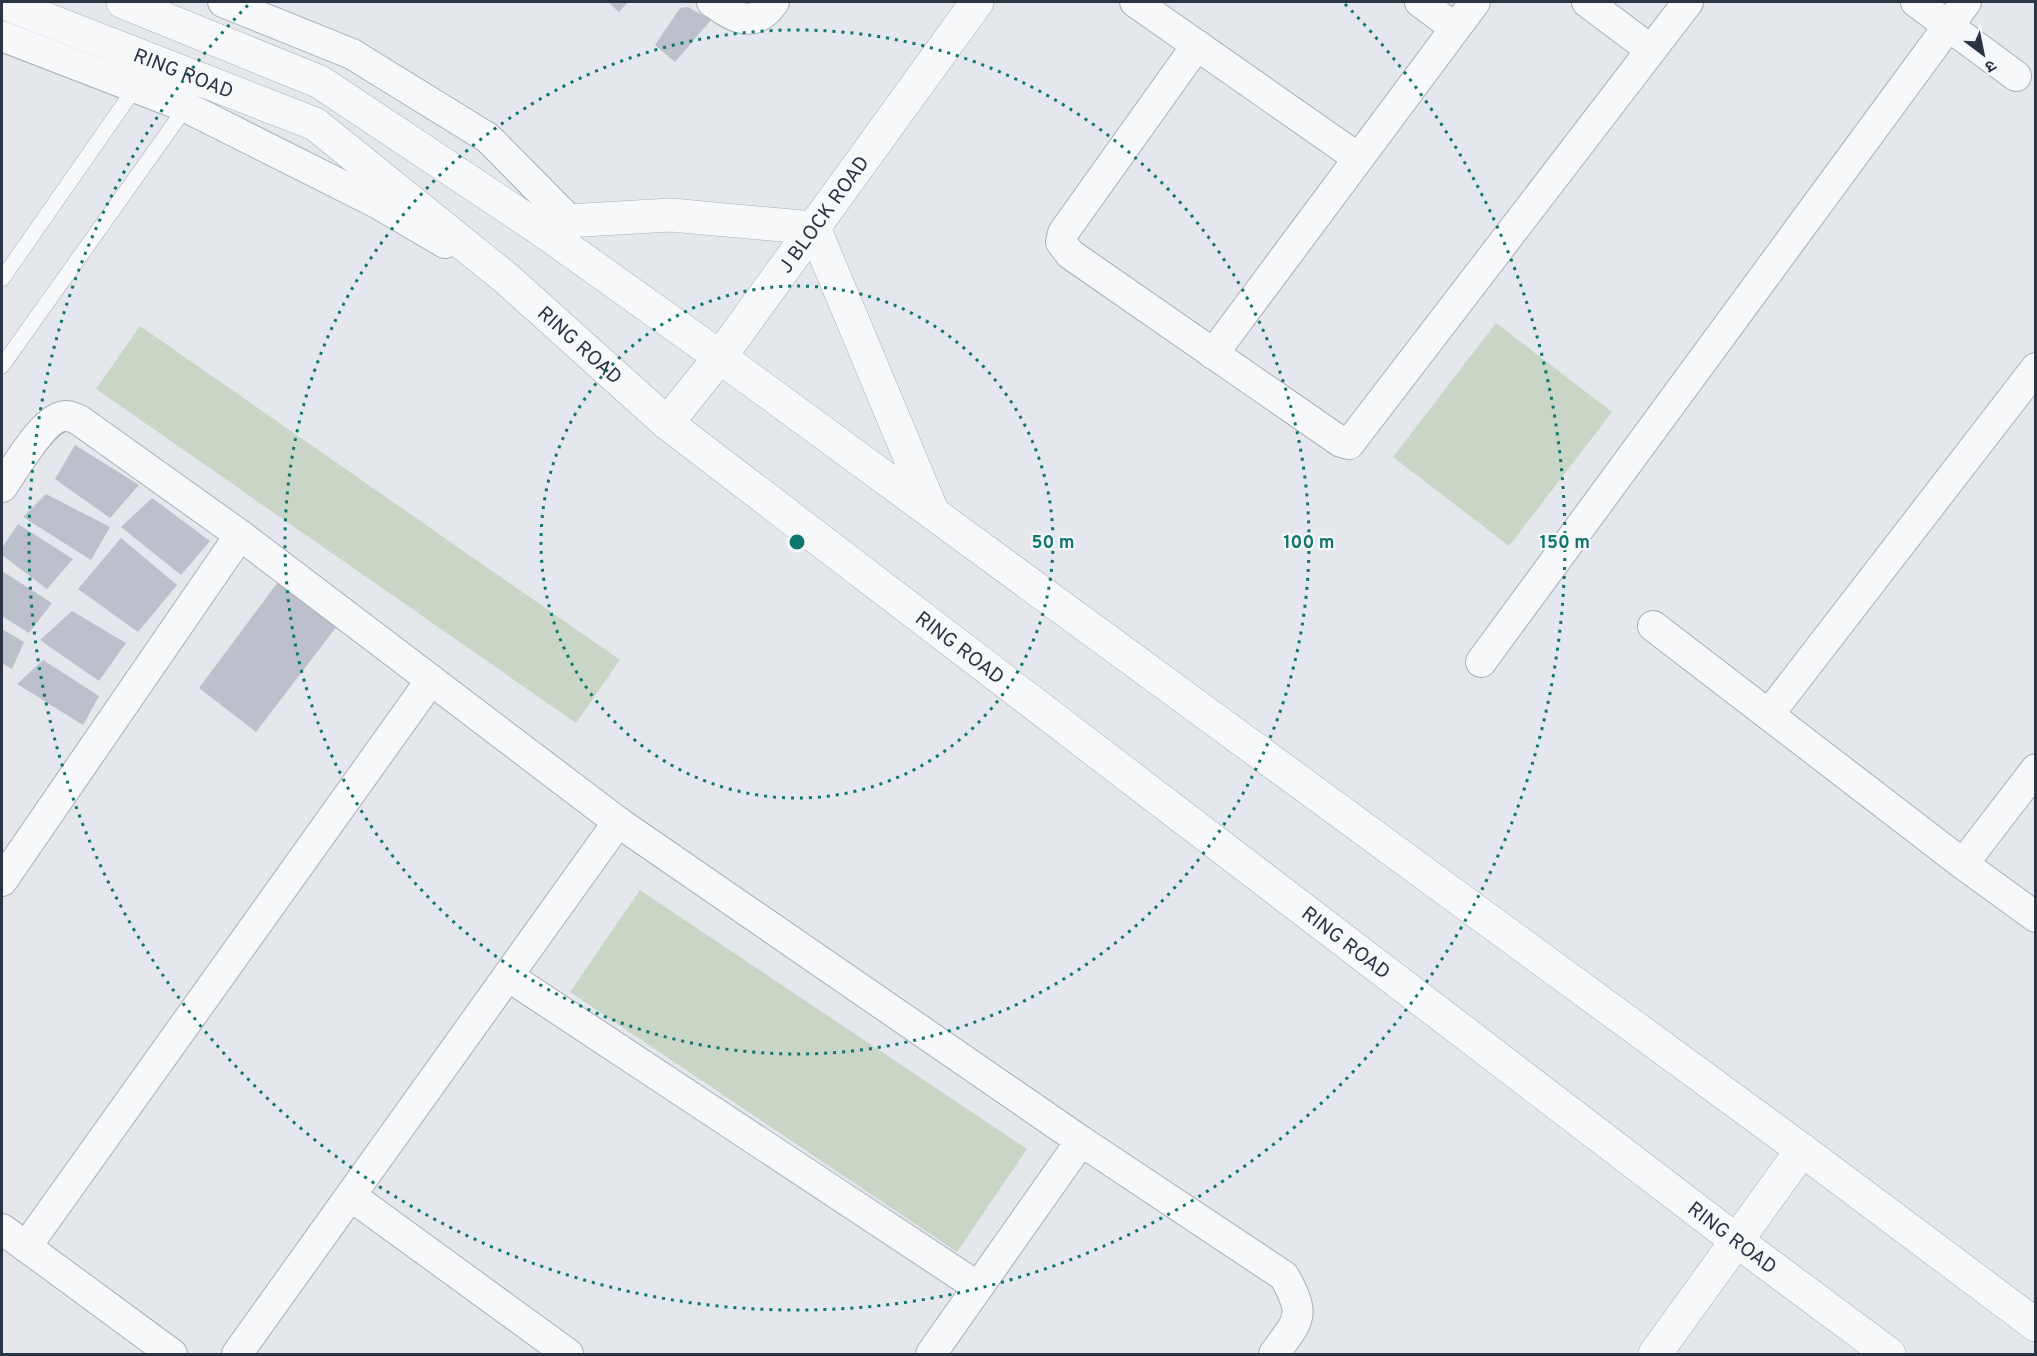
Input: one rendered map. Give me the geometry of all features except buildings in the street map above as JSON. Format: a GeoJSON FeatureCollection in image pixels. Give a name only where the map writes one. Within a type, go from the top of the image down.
{"type":"FeatureCollection","features":[{"type":"Feature","properties":{"kind":"street","name":"RING ROAD"},"geometry":{"type":"LineString","coordinates":[[2,2],[315,124],[507,279],[667,423],[1737,1241],[1889,1354]]}},
{"type":"Feature","properties":{"kind":"street"},"geometry":{"type":"LineString","coordinates":[[123,2],[320,82],[531,223],[720,357],[1802,1150],[2036,1325]]}},
{"type":"Feature","properties":{"kind":"street"},"geometry":{"type":"LineString","coordinates":[[223,2],[352,54],[488,138],[569,220]]}},
{"type":"Feature","properties":{"kind":"street"},"geometry":{"type":"LineString","coordinates":[[712,2],[727,13],[741,19],[754,18],[769,9],[774,2]]}},
{"type":"Feature","properties":{"kind":"street","name":"J BLOCK ROAD"},"geometry":{"type":"LineString","coordinates":[[667,423],[720,357],[977,2]]}},
{"type":"Feature","properties":{"kind":"street"},"geometry":{"type":"LineString","coordinates":[[1135,2],[1358,158]]}},
{"type":"Feature","properties":{"kind":"street"},"geometry":{"type":"LineString","coordinates":[[1420,2],[1455,28]]}},
{"type":"Feature","properties":{"kind":"street"},"geometry":{"type":"LineString","coordinates":[[1213,354],[1475,2]]}},
{"type":"Feature","properties":{"kind":"street"},"geometry":{"type":"LineString","coordinates":[[1587,2],[1651,50]]}},
{"type":"Feature","properties":{"kind":"street"},"geometry":{"type":"LineString","coordinates":[[1197,45],[1063,233],[1061,242],[1070,254],[1341,442],[1349,444],[1688,2]]}},
{"type":"Feature","properties":{"kind":"street"},"geometry":{"type":"LineString","coordinates":[[1916,2],[2016,76]]}},
{"type":"Feature","properties":{"kind":"street"},"geometry":{"type":"LineString","coordinates":[[1481,662],[1966,2]]}},
{"type":"Feature","properties":{"kind":"street"},"geometry":{"type":"LineString","coordinates":[[2,36],[186,107],[377,203],[507,279]]}},
{"type":"Feature","properties":{"kind":"street"},"geometry":{"type":"LineString","coordinates":[[531,223],[671,215],[814,228],[933,513]]}},
{"type":"Feature","properties":{"kind":"street"},"geometry":{"type":"LineString","coordinates":[[1769,714],[2036,368]]}},
{"type":"Feature","properties":{"kind":"street"},"geometry":{"type":"LineString","coordinates":[[2,487],[45,427],[58,417],[67,415],[79,420],[240,535],[618,822],[1081,1141],[1284,1276],[1298,1306],[1298,1321],[1274,1354]]}},
{"type":"Feature","properties":{"kind":"street"},"geometry":{"type":"LineString","coordinates":[[2,881],[240,535]]}},
{"type":"Feature","properties":{"kind":"street"},"geometry":{"type":"LineString","coordinates":[[1653,626],[2036,917]]}},
{"type":"Feature","properties":{"kind":"street"},"geometry":{"type":"LineString","coordinates":[[26,1247],[430,680]]}},
{"type":"Feature","properties":{"kind":"street"},"geometry":{"type":"LineString","coordinates":[[1964,864],[2036,769]]}},
{"type":"Feature","properties":{"kind":"street"},"geometry":{"type":"LineString","coordinates":[[237,1354],[618,822]]}},
{"type":"Feature","properties":{"kind":"street"},"geometry":{"type":"LineString","coordinates":[[508,976],[978,1287]]}},
{"type":"Feature","properties":{"kind":"street"},"geometry":{"type":"LineString","coordinates":[[931,1354],[1081,1141]]}},
{"type":"Feature","properties":{"kind":"street"},"geometry":{"type":"LineString","coordinates":[[1655,1354],[1802,1150]]}},
{"type":"Feature","properties":{"kind":"street"},"geometry":{"type":"LineString","coordinates":[[351,1196],[568,1354]]}},
{"type":"Feature","properties":{"kind":"street"},"geometry":{"type":"LineString","coordinates":[[2,1229],[172,1354]]}},
{"type":"Feature","properties":{"kind":"lane"},"geometry":{"type":"LineString","coordinates":[[2,279],[135,88]]}},
{"type":"Feature","properties":{"kind":"lane"},"geometry":{"type":"LineString","coordinates":[[2,366],[186,107]]}},
{"type":"Feature","properties":{"kind":"green space"},"geometry":{"type":"Polygon","coordinates":[[[1496,323],[1612,412],[1509,546],[1393,457],[1496,323]]]}},
{"type":"Feature","properties":{"kind":"green space"},"geometry":{"type":"Polygon","coordinates":[[[140,326],[620,660],[576,723],[96,389],[140,326]]]}},
{"type":"Feature","properties":{"kind":"green space"},"geometry":{"type":"Polygon","coordinates":[[[640,890],[1027,1149],[957,1252],[570,992],[640,890]]]}}]}
